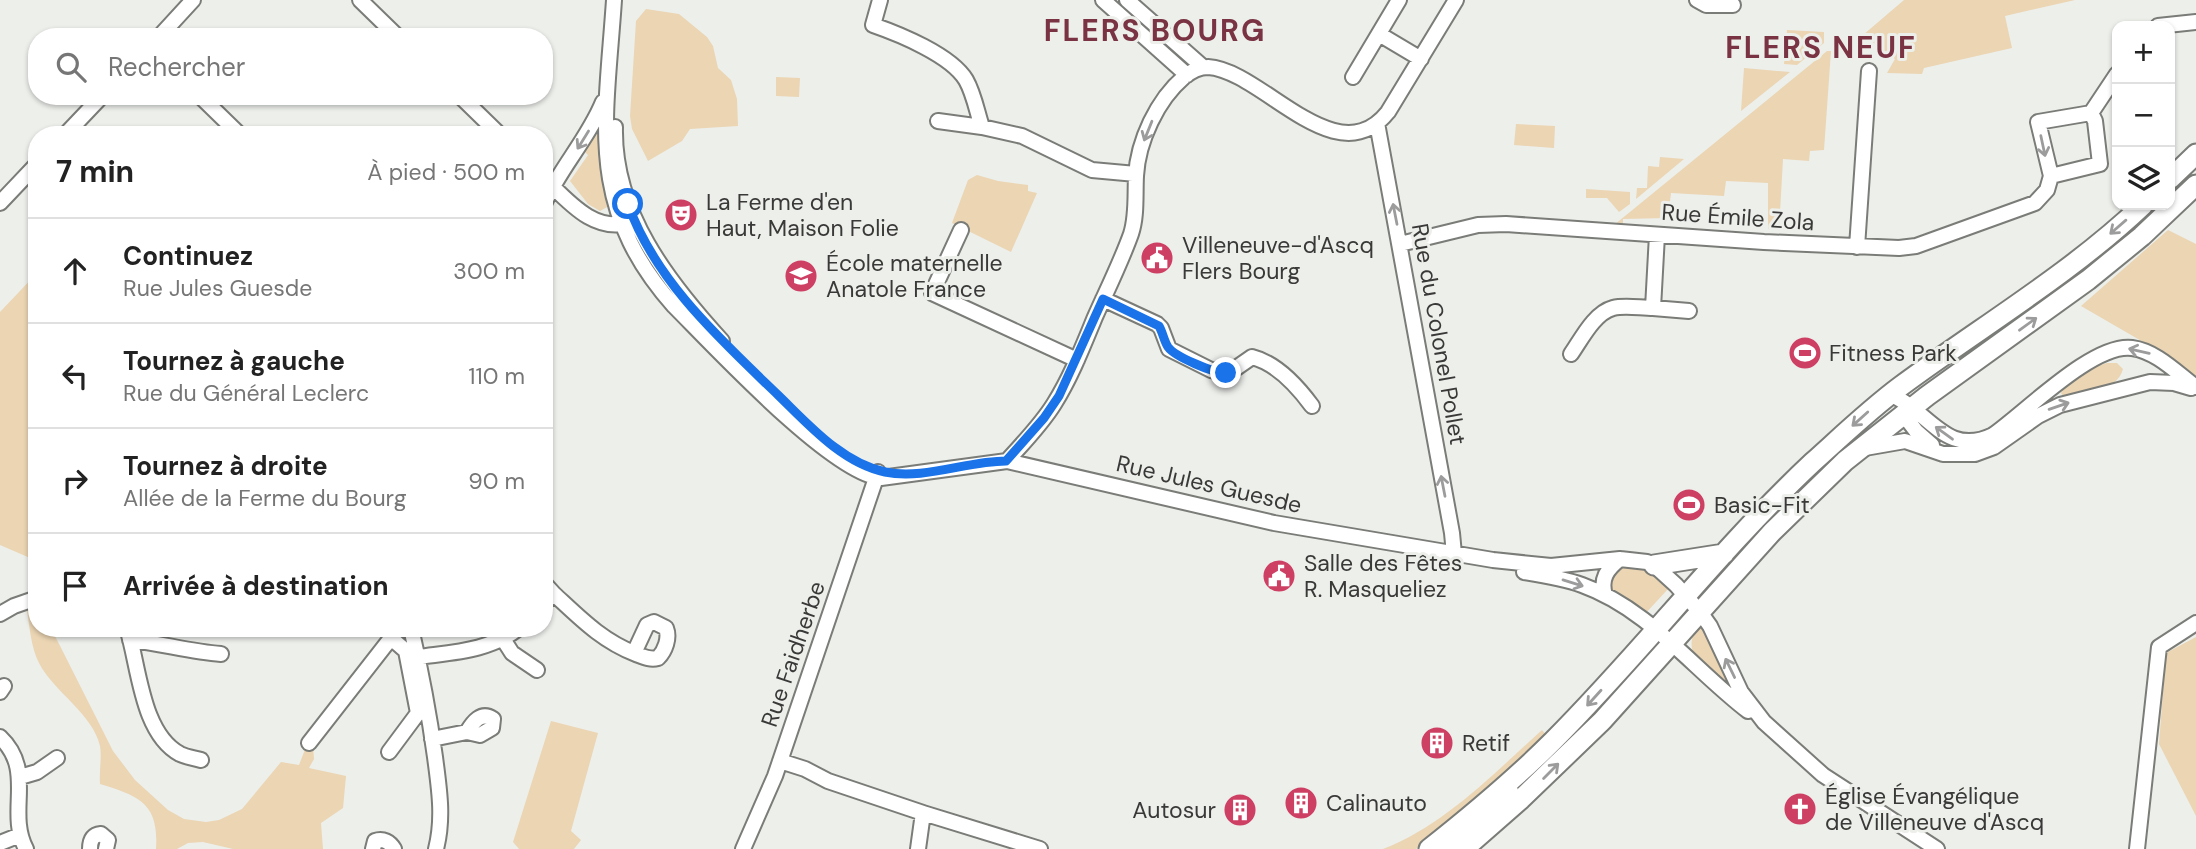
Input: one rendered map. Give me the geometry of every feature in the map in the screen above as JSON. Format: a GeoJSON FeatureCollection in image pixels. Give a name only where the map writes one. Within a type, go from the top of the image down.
{"type":"FeatureCollection","features":[{"type":"Feature","properties":{"kind":"main road"},"geometry":{"type":"LineString","coordinates":[[2175,174],[2196,154]]}},
{"type":"Feature","properties":{"kind":"main road"},"geometry":{"type":"LineString","coordinates":[[1464,849],[1545,777],[1602,721],[1670,639],[1685,616],[1689,604],[1724,554],[1829,448],[1903,404],[2088,280],[2142,236],[2196,185]]}},
{"type":"Feature","properties":{"kind":"main road"},"geometry":{"type":"LineString","coordinates":[[1689,604],[1772,532],[1903,404],[1979,344],[2028,298],[2137,210]]}},
{"type":"Feature","properties":{"kind":"main road"},"geometry":{"type":"LineString","coordinates":[[1689,604],[1812,474],[1829,448]]}},
{"type":"Feature","properties":{"kind":"main road"},"geometry":{"type":"LineString","coordinates":[[1654,565],[1724,554]]}},
{"type":"Feature","properties":{"kind":"main road"},"geometry":{"type":"LineString","coordinates":[[1429,849],[1491,799],[1670,639]]}},
{"type":"Feature","properties":{"kind":"street"},"geometry":{"type":"LineString","coordinates":[[167,28],[193,0]]}},
{"type":"Feature","properties":{"kind":"street"},"geometry":{"type":"LineString","coordinates":[[360,0],[389,28]]}},
{"type":"Feature","properties":{"kind":"street"},"geometry":{"type":"LineString","coordinates":[[614,0],[605,130],[607,169],[613,201],[628,223]]}},
{"type":"Feature","properties":{"kind":"street"},"geometry":{"type":"LineString","coordinates":[[622,0],[615,139],[628,223]]}},
{"type":"Feature","properties":{"kind":"street"},"geometry":{"type":"LineString","coordinates":[[880,0],[873,24],[898,34],[956,68],[969,86],[982,127]]}},
{"type":"Feature","properties":{"kind":"street"},"geometry":{"type":"LineString","coordinates":[[1103,0],[1187,75]]}},
{"type":"Feature","properties":{"kind":"street"},"geometry":{"type":"LineString","coordinates":[[1127,0],[1203,67],[1216,69],[1239,79],[1329,130],[1351,132],[1377,123],[1388,112],[1456,0]]}},
{"type":"Feature","properties":{"kind":"street"},"geometry":{"type":"LineString","coordinates":[[1353,77],[1399,0]]}},
{"type":"Feature","properties":{"kind":"street"},"geometry":{"type":"LineString","coordinates":[[1697,0],[1706,5],[1733,5]]}},
{"type":"Feature","properties":{"kind":"street"},"geometry":{"type":"LineString","coordinates":[[2175,24],[2196,22]]}},
{"type":"Feature","properties":{"kind":"street"},"geometry":{"type":"LineString","coordinates":[[1379,34],[1421,59]]}},
{"type":"Feature","properties":{"kind":"street"},"geometry":{"type":"LineString","coordinates":[[1006,461],[1049,411],[1077,360],[1132,231],[1136,174],[1142,148],[1156,113],[1169,93],[1187,75],[1203,67]]}},
{"type":"Feature","properties":{"kind":"street"},"geometry":{"type":"LineString","coordinates":[[1857,247],[1869,72]]}},
{"type":"Feature","properties":{"kind":"street"},"geometry":{"type":"LineString","coordinates":[[2091,113],[2097,131],[2100,164],[2051,176],[2038,122],[2091,113],[2112,82]]}},
{"type":"Feature","properties":{"kind":"street"},"geometry":{"type":"LineString","coordinates":[[553,176],[594,123],[608,92]]}},
{"type":"Feature","properties":{"kind":"street"},"geometry":{"type":"LineString","coordinates":[[74,126],[93,105]]}},
{"type":"Feature","properties":{"kind":"street"},"geometry":{"type":"LineString","coordinates":[[209,105],[231,126]]}},
{"type":"Feature","properties":{"kind":"street"},"geometry":{"type":"LineString","coordinates":[[469,105],[491,126]]}},
{"type":"Feature","properties":{"kind":"street"},"geometry":{"type":"LineString","coordinates":[[937,121],[982,127],[1029,139],[1092,170],[1136,174]]}},
{"type":"Feature","properties":{"kind":"street","name":"Rue du Colonel Pollet"},"geometry":{"type":"LineString","coordinates":[[1377,123],[1401,244],[1412,325],[1454,554]]}},
{"type":"Feature","properties":{"kind":"street"},"geometry":{"type":"LineString","coordinates":[[0,203],[28,173]]}},
{"type":"Feature","properties":{"kind":"street","name":"Rue Émile Zola"},"geometry":{"type":"LineString","coordinates":[[1401,244],[1489,224],[1857,247],[1910,247],[2035,204],[2043,195],[2051,176]]}},
{"type":"Feature","properties":{"kind":"street"},"geometry":{"type":"LineString","coordinates":[[553,186],[588,217],[603,223],[628,223]]}},
{"type":"Feature","properties":{"kind":"street","name":"Rue Jules Guesde"},"geometry":{"type":"LineString","coordinates":[[628,223],[724,343],[819,434],[877,474],[916,473],[1006,461],[1274,523],[1454,554],[1550,566],[1620,559],[1640,561],[1654,565],[1672,588],[1710,626],[1741,692],[1764,722]]}},
{"type":"Feature","properties":{"kind":"street"},"geometry":{"type":"LineString","coordinates":[[961,230],[932,293],[1077,360]]}},
{"type":"Feature","properties":{"kind":"street"},"geometry":{"type":"LineString","coordinates":[[1653,308],[1657,235]]}},
{"type":"Feature","properties":{"kind":"street"},"geometry":{"type":"LineString","coordinates":[[1103,299],[1157,324],[1171,350],[1211,370],[1229,373],[1248,358],[1260,359],[1297,387],[1312,406]]}},
{"type":"Feature","properties":{"kind":"street"},"geometry":{"type":"LineString","coordinates":[[1570,354],[1595,321],[1616,307],[1689,311]]}},
{"type":"Feature","properties":{"kind":"street"},"geometry":{"type":"LineString","coordinates":[[1903,404],[1952,439],[1975,442],[2008,425],[2085,362],[2111,351],[2131,347],[2151,354],[2196,388]]}},
{"type":"Feature","properties":{"kind":"street"},"geometry":{"type":"LineString","coordinates":[[1859,449],[1905,441],[1937,453],[1955,456],[1975,454],[1989,450],[2038,416],[2060,405],[2150,382],[2174,383],[2196,388]]}},
{"type":"Feature","properties":{"kind":"street"},"geometry":{"type":"LineString","coordinates":[[1903,404],[1916,431],[1930,444],[1955,456]]}},
{"type":"Feature","properties":{"kind":"street","name":"Rue Faidherbe"},"geometry":{"type":"LineString","coordinates":[[743,849],[780,761],[877,474]]}},
{"type":"Feature","properties":{"kind":"street"},"geometry":{"type":"LineString","coordinates":[[1605,595],[1603,580],[1607,571],[1620,559]]}},
{"type":"Feature","properties":{"kind":"street","name":"Rue Jules Guesde"},"geometry":{"type":"LineString","coordinates":[[1493,560],[1516,570],[1583,585],[1605,595],[1670,639],[1734,701],[1764,722],[1823,775],[1936,847]]}},
{"type":"Feature","properties":{"kind":"street"},"geometry":{"type":"LineString","coordinates":[[553,598],[604,639],[634,653]]}},
{"type":"Feature","properties":{"kind":"street"},"geometry":{"type":"LineString","coordinates":[[0,614],[28,601]]}},
{"type":"Feature","properties":{"kind":"street"},"geometry":{"type":"LineString","coordinates":[[2137,849],[2159,647],[2196,623]]}},
{"type":"Feature","properties":{"kind":"street"},"geometry":{"type":"LineString","coordinates":[[130,637],[141,689],[159,731],[176,751],[201,760]]}},
{"type":"Feature","properties":{"kind":"street"},"geometry":{"type":"LineString","coordinates":[[138,637],[193,652],[221,654]]}},
{"type":"Feature","properties":{"kind":"street"},"geometry":{"type":"LineString","coordinates":[[309,743],[386,637]]}},
{"type":"Feature","properties":{"kind":"street"},"geometry":{"type":"LineString","coordinates":[[393,637],[406,651],[432,739],[441,803],[436,849]]}},
{"type":"Feature","properties":{"kind":"street"},"geometry":{"type":"LineString","coordinates":[[389,752],[423,712],[419,656],[413,637]]}},
{"type":"Feature","properties":{"kind":"street"},"geometry":{"type":"LineString","coordinates":[[419,656],[468,651],[494,637]]}},
{"type":"Feature","properties":{"kind":"street"},"geometry":{"type":"LineString","coordinates":[[501,637],[515,656],[537,670]]}},
{"type":"Feature","properties":{"kind":"street"},"geometry":{"type":"LineString","coordinates":[[432,739],[467,732]]}},
{"type":"Feature","properties":{"kind":"street"},"geometry":{"type":"LineString","coordinates":[[0,737],[14,754],[20,777],[20,835],[26,849]]}},
{"type":"Feature","properties":{"kind":"street"},"geometry":{"type":"LineString","coordinates":[[1448,849],[1493,811],[1553,742]]}},
{"type":"Feature","properties":{"kind":"street"},"geometry":{"type":"LineString","coordinates":[[20,777],[37,772],[57,758]]}},
{"type":"Feature","properties":{"kind":"street"},"geometry":{"type":"LineString","coordinates":[[780,761],[805,769],[828,781],[1040,849]]}},
{"type":"Feature","properties":{"kind":"street"},"geometry":{"type":"LineString","coordinates":[[918,849],[923,813]]}},
{"type":"Feature","properties":{"kind":"street"},"geometry":{"type":"LineString","coordinates":[[90,849],[94,836],[101,834],[108,840],[106,849]]}},
{"type":"Feature","properties":{"kind":"street"},"geometry":{"type":"LineString","coordinates":[[0,843],[20,835]]}},
{"type":"Feature","properties":{"kind":"street"},"geometry":{"type":"LineString","coordinates":[[373,849],[375,841],[381,839],[394,849]]}},
{"type":"Feature","properties":{"kind":"shaded area"},"geometry":{"type":"Polygon","coordinates":[[[1904,0],[2075,0],[2005,16],[2012,48],[1924,68],[1922,74],[1887,73],[1895,59],[1863,35],[1904,0]]]}},
{"type":"Feature","properties":{"kind":"shaded area"},"geometry":{"type":"Polygon","coordinates":[[[646,9],[679,14],[707,37],[713,46],[718,68],[731,80],[737,99],[738,126],[690,129],[682,141],[648,161],[632,129],[630,116],[636,21],[646,9]]]}},
{"type":"Feature","properties":{"kind":"shaded area"},"geometry":{"type":"Polygon","coordinates":[[[1787,30],[1824,32],[1824,43],[1797,65],[1784,64],[1787,30]]]}},
{"type":"Feature","properties":{"kind":"shaded area"},"geometry":{"type":"Polygon","coordinates":[[[1827,51],[1831,51],[1824,150],[1810,151],[1809,161],[1783,159],[1779,230],[1768,229],[1768,183],[1726,181],[1724,196],[1671,193],[1668,218],[1623,219],[1623,226],[1614,225],[1827,51]]]}},
{"type":"Feature","properties":{"kind":"shaded area"},"geometry":{"type":"Polygon","coordinates":[[[1744,68],[1790,72],[1741,111],[1744,68]]]}},
{"type":"Feature","properties":{"kind":"shaded area"},"geometry":{"type":"Polygon","coordinates":[[[776,77],[800,78],[799,97],[776,96],[776,77]]]}},
{"type":"Feature","properties":{"kind":"shaded area"},"geometry":{"type":"Polygon","coordinates":[[[1516,124],[1555,126],[1554,148],[1514,145],[1516,124]]]}},
{"type":"Feature","properties":{"kind":"shaded area"},"geometry":{"type":"Polygon","coordinates":[[[597,128],[601,171],[609,206],[600,211],[588,204],[570,181],[588,155],[583,150],[597,128]]]}},
{"type":"Feature","properties":{"kind":"shaded area"},"geometry":{"type":"Polygon","coordinates":[[[1660,157],[1684,159],[1636,199],[1637,188],[1647,188],[1648,166],[1659,167],[1660,157]]]}},
{"type":"Feature","properties":{"kind":"shaded area"},"geometry":{"type":"Polygon","coordinates":[[[977,175],[1028,185],[1028,191],[1037,193],[1011,252],[952,223],[968,180],[977,175]]]}},
{"type":"Feature","properties":{"kind":"shaded area"},"geometry":{"type":"Polygon","coordinates":[[[1586,189],[1630,192],[1630,204],[1619,212],[1607,198],[1586,198],[1586,189]]]}},
{"type":"Feature","properties":{"kind":"shaded area"},"geometry":{"type":"Polygon","coordinates":[[[2168,230],[2196,244],[2196,377],[2157,350],[2081,306],[2168,230]]]}},
{"type":"Feature","properties":{"kind":"shaded area"},"geometry":{"type":"Polygon","coordinates":[[[28,282],[28,557],[0,545],[0,312],[28,282]]]}},
{"type":"Feature","properties":{"kind":"shaded area"},"geometry":{"type":"Polygon","coordinates":[[[2117,363],[2123,369],[2114,383],[2099,390],[2064,398],[2061,393],[2063,389],[2091,368],[2117,363]]]}},
{"type":"Feature","properties":{"kind":"shaded area"},"geometry":{"type":"Polygon","coordinates":[[[1630,565],[1649,569],[1668,589],[1645,614],[1612,592],[1609,585],[1618,566],[1630,565]]]}},
{"type":"Feature","properties":{"kind":"shaded area"},"geometry":{"type":"Polygon","coordinates":[[[1699,626],[1703,626],[1729,683],[1726,685],[1703,666],[1693,652],[1693,636],[1699,626]]]}},
{"type":"Feature","properties":{"kind":"shaded area"},"geometry":{"type":"Polygon","coordinates":[[[31,637],[56,637],[113,751],[135,780],[168,810],[184,819],[206,822],[219,820],[242,809],[281,762],[299,765],[306,747],[313,746],[314,759],[309,768],[346,776],[343,808],[321,823],[323,849],[233,849],[203,842],[188,843],[177,849],[156,849],[156,833],[150,811],[136,798],[100,784],[101,751],[96,734],[45,673],[31,637]]]}},
{"type":"Feature","properties":{"kind":"shaded area"},"geometry":{"type":"Polygon","coordinates":[[[2196,637],[2196,816],[2159,744],[2166,653],[2196,637]]]}},
{"type":"Feature","properties":{"kind":"shaded area"},"geometry":{"type":"Polygon","coordinates":[[[551,721],[598,733],[571,831],[581,840],[574,849],[519,849],[513,842],[551,721]]]}},
{"type":"Feature","properties":{"kind":"shaded area"},"geometry":{"type":"Polygon","coordinates":[[[1542,730],[1546,735],[1484,794],[1416,849],[1383,849],[1406,839],[1448,812],[1487,781],[1542,730]]]}},
{"type":"Feature","properties":{"kind":"place","name":"La Ferme d'en Haut, Maison Folie"},"geometry":{"type":"Point","coordinates":[681,215]}},
{"type":"Feature","properties":{"kind":"place","name":"Villeneuve-d'Ascq Flers Bourg"},"geometry":{"type":"Point","coordinates":[1157,258]}},
{"type":"Feature","properties":{"kind":"place","name":"École maternelle Anatole France"},"geometry":{"type":"Point","coordinates":[801,276]}},
{"type":"Feature","properties":{"kind":"place","name":"Fitness Park"},"geometry":{"type":"Point","coordinates":[1805,353]}},
{"type":"Feature","properties":{"kind":"place","name":"Basic-Fit"},"geometry":{"type":"Point","coordinates":[1689,505]}},
{"type":"Feature","properties":{"kind":"place","name":"Salle des Fêtes R. Masqueliez"},"geometry":{"type":"Point","coordinates":[1279,576]}},
{"type":"Feature","properties":{"kind":"place","name":"Retif"},"geometry":{"type":"Point","coordinates":[1437,743]}},
{"type":"Feature","properties":{"kind":"place","name":"Calinauto"},"geometry":{"type":"Point","coordinates":[1301,803]}},
{"type":"Feature","properties":{"kind":"place","name":"Église Évangélique de Villeneuve d'Ascq"},"geometry":{"type":"Point","coordinates":[1800,809]}},
{"type":"Feature","properties":{"kind":"place","name":"Autosur"},"geometry":{"type":"Point","coordinates":[1240,810]}},
{"type":"Feature","properties":{"kind":"district","name":"FLERS BOURG"},"geometry":{"type":"Point","coordinates":[1155,31]}},
{"type":"Feature","properties":{"kind":"district","name":"FLERS NEUF"},"geometry":{"type":"Point","coordinates":[1821,48]}},
{"type":"Feature","properties":{"kind":"route"},"geometry":{"type":"LineString","coordinates":[[628,204],[634,221],[654,255],[678,289],[724,343],[828,442],[872,468],[884,472],[916,473],[1006,461],[1044,418],[1059,396],[1103,299],[1157,324],[1172,351],[1211,370],[1226,373]]}}]}
